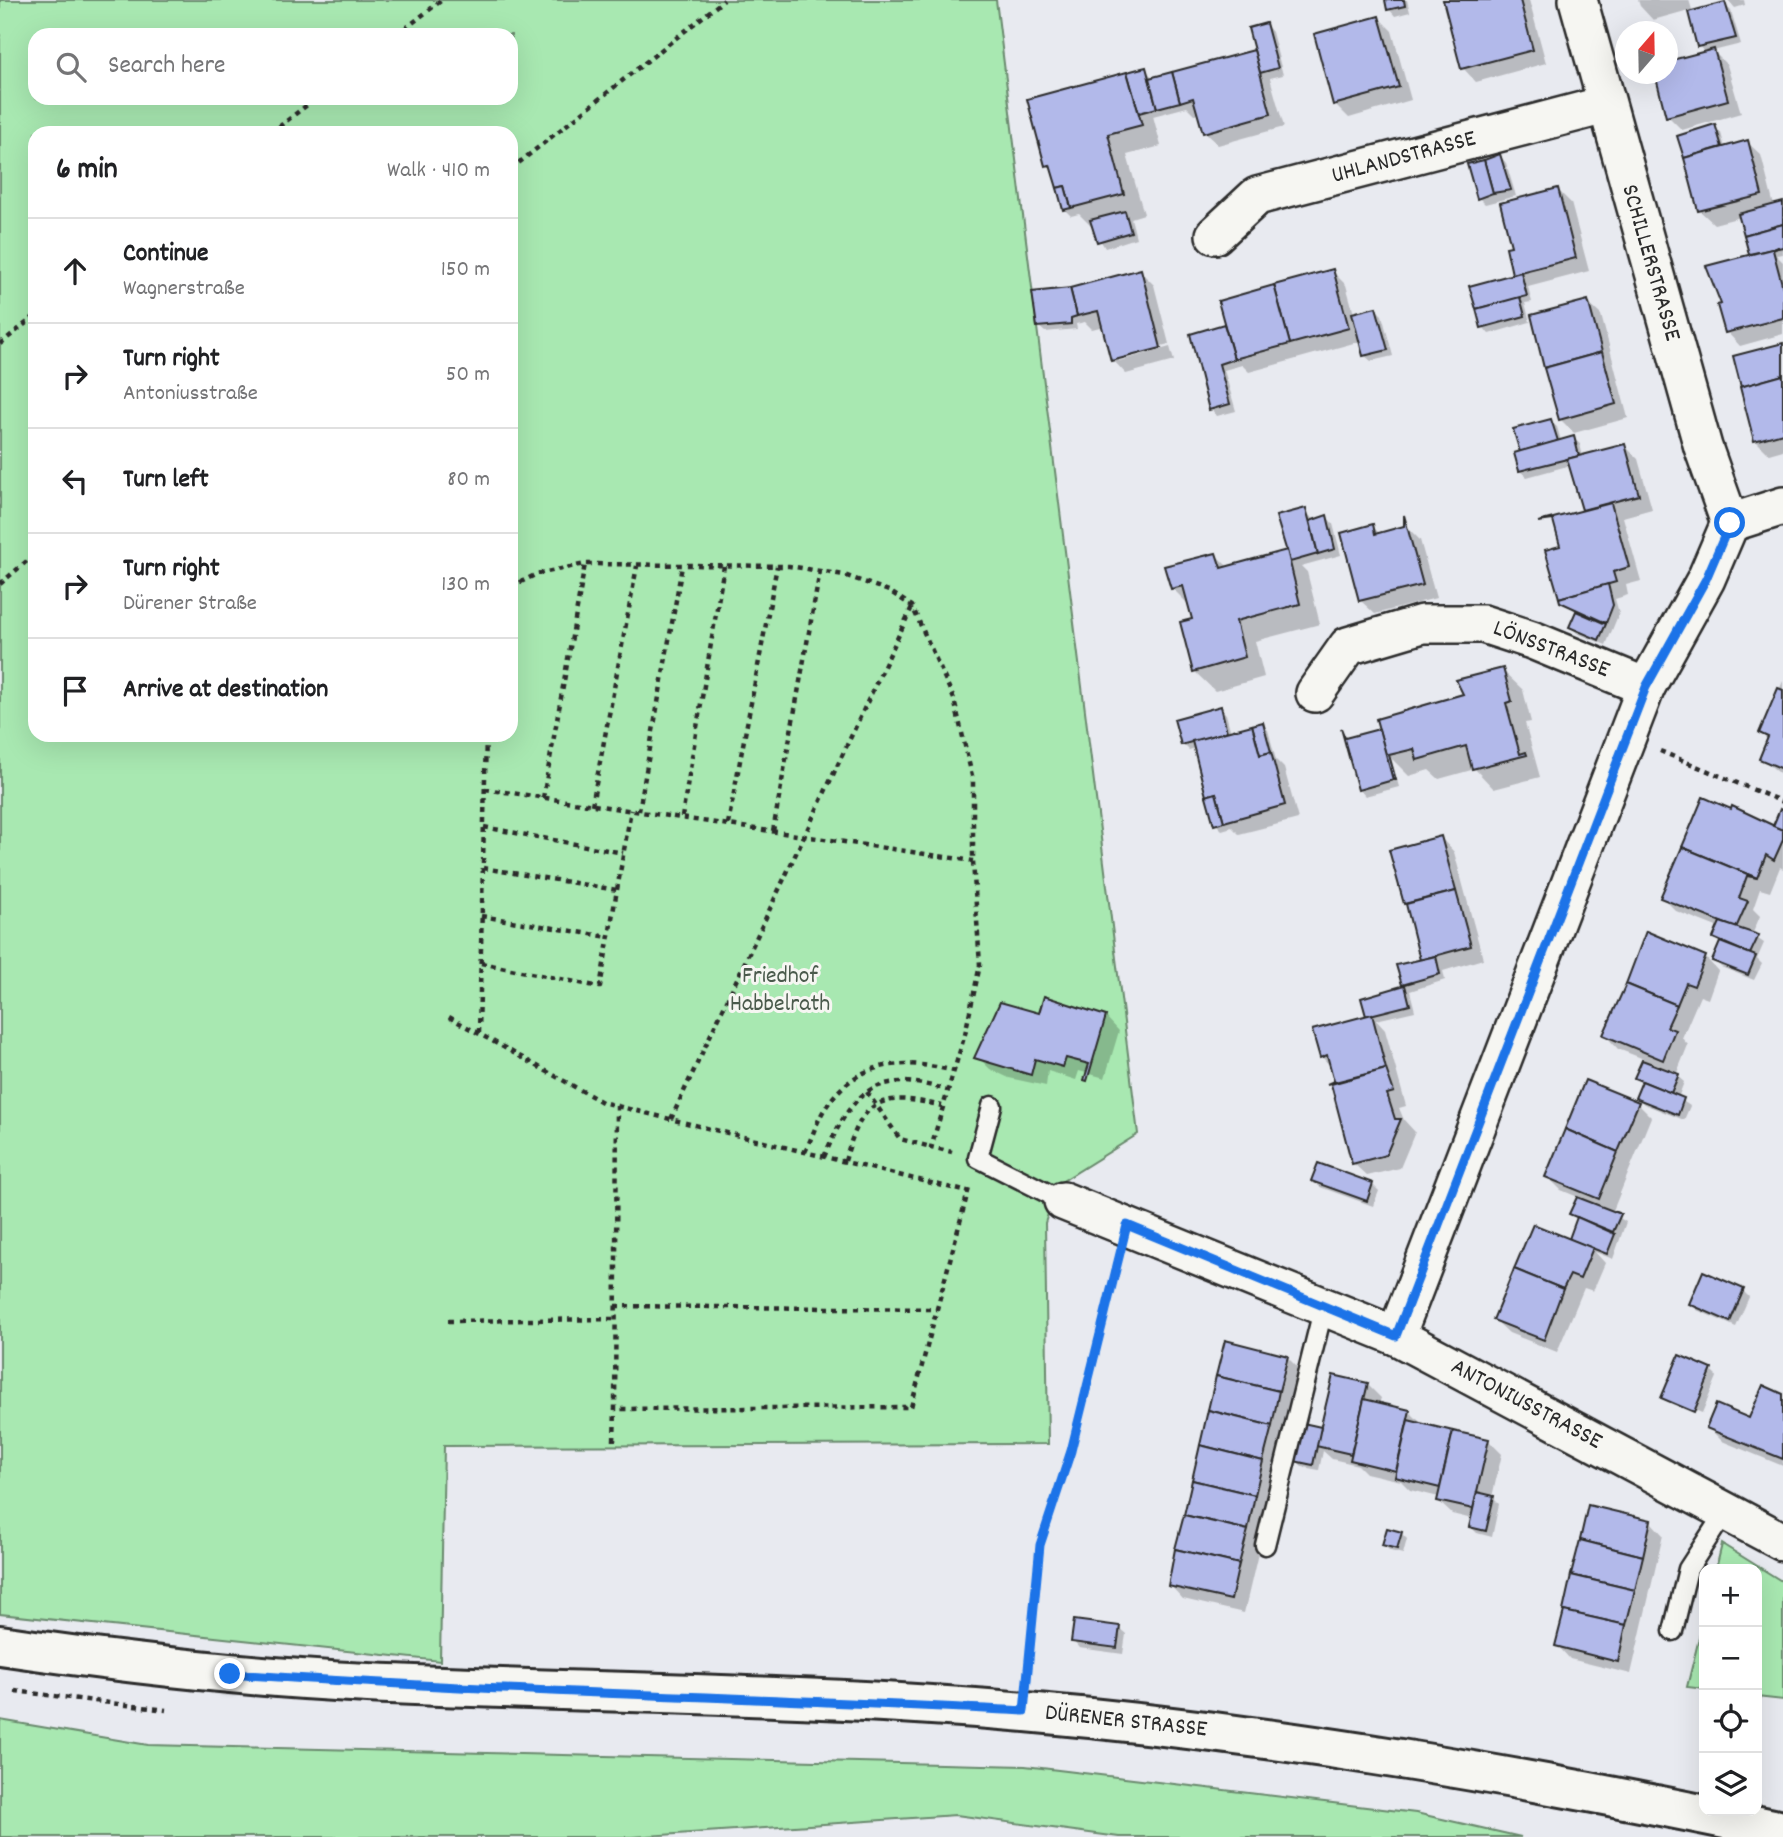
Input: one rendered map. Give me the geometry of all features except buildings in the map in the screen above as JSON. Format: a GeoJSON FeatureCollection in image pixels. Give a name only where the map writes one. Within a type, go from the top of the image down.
{"type":"FeatureCollection","features":[{"type":"Feature","properties":{"kind":"main road","name":"DÜRENER STRASSE"},"geometry":{"type":"LineString","coordinates":[[0,1645],[230,1674],[364,1683],[783,1698],[1024,1711],[1278,1738],[1621,1796],[1783,1831]]}},
{"type":"Feature","properties":{"kind":"street","name":"SCHILLERSTRASSE"},"geometry":{"type":"LineString","coordinates":[[1578,0],[1605,105],[1703,447],[1730,523]]}},
{"type":"Feature","properties":{"kind":"street","name":"UHLANDSTRASSE"},"geometry":{"type":"LineString","coordinates":[[1215,235],[1257,196],[1605,105]]}},
{"type":"Feature","properties":{"kind":"street"},"geometry":{"type":"LineString","coordinates":[[1396,1336],[1646,687],[1706,579],[1730,523],[1783,506]]}},
{"type":"Feature","properties":{"kind":"street","name":"LÖNSSTRASSE"},"geometry":{"type":"LineString","coordinates":[[1315,693],[1348,646],[1422,624],[1483,624],[1532,640],[1646,687]]}},
{"type":"Feature","properties":{"kind":"street","name":"ANTONIUSSTRASSE"},"geometry":{"type":"LineString","coordinates":[[1063,1201],[1396,1336],[1783,1542]]}},
{"type":"Feature","properties":{"kind":"lane"},"geometry":{"type":"LineString","coordinates":[[992,1106],[978,1157],[1063,1201]]}},
{"type":"Feature","properties":{"kind":"lane"},"geometry":{"type":"LineString","coordinates":[[1265,1545],[1324,1306]]}},
{"type":"Feature","properties":{"kind":"lane"},"geometry":{"type":"LineString","coordinates":[[1672,1631],[1688,1569],[1725,1512]]}},
{"type":"Feature","properties":{"kind":"path"},"geometry":{"type":"LineString","coordinates":[[406,28],[442,0]]}},
{"type":"Feature","properties":{"kind":"path"},"geometry":{"type":"LineString","coordinates":[[518,163],[724,0]]}},
{"type":"Feature","properties":{"kind":"path"},"geometry":{"type":"LineString","coordinates":[[280,126],[307,105]]}},
{"type":"Feature","properties":{"kind":"path"},"geometry":{"type":"LineString","coordinates":[[0,344],[28,322]]}},
{"type":"Feature","properties":{"kind":"path"},"geometry":{"type":"LineString","coordinates":[[0,584],[28,560]]}},
{"type":"Feature","properties":{"kind":"path"},"geometry":{"type":"LineString","coordinates":[[543,798],[585,564]]}},
{"type":"Feature","properties":{"kind":"path"},"geometry":{"type":"LineString","coordinates":[[518,584],[537,574],[585,564],[777,566],[844,575],[889,591],[912,606],[921,621],[957,712],[973,780],[973,861],[980,965],[954,1071],[931,1147]]}},
{"type":"Feature","properties":{"kind":"path"},"geometry":{"type":"LineString","coordinates":[[592,805],[637,566]]}},
{"type":"Feature","properties":{"kind":"path"},"geometry":{"type":"LineString","coordinates":[[639,811],[682,566]]}},
{"type":"Feature","properties":{"kind":"path"},"geometry":{"type":"LineString","coordinates":[[682,817],[724,566]]}},
{"type":"Feature","properties":{"kind":"path"},"geometry":{"type":"LineString","coordinates":[[728,824],[777,566]]}},
{"type":"Feature","properties":{"kind":"path"},"geometry":{"type":"LineString","coordinates":[[773,831],[820,571]]}},
{"type":"Feature","properties":{"kind":"path"},"geometry":{"type":"LineString","coordinates":[[671,1119],[912,606]]}},
{"type":"Feature","properties":{"kind":"path"},"geometry":{"type":"LineString","coordinates":[[1627,738],[1783,802]]}},
{"type":"Feature","properties":{"kind":"path"},"geometry":{"type":"LineString","coordinates":[[479,1033],[486,742]]}},
{"type":"Feature","properties":{"kind":"path"},"geometry":{"type":"LineString","coordinates":[[485,789],[973,861]]}},
{"type":"Feature","properties":{"kind":"path"},"geometry":{"type":"LineString","coordinates":[[481,963],[600,987],[631,810]]}},
{"type":"Feature","properties":{"kind":"path"},"geometry":{"type":"LineString","coordinates":[[484,827],[623,853]]}},
{"type":"Feature","properties":{"kind":"path"},"geometry":{"type":"LineString","coordinates":[[483,868],[617,890]]}},
{"type":"Feature","properties":{"kind":"path"},"geometry":{"type":"LineString","coordinates":[[481,916],[609,937]]}},
{"type":"Feature","properties":{"kind":"path"},"geometry":{"type":"LineString","coordinates":[[449,1017],[602,1102],[968,1192]]}},
{"type":"Feature","properties":{"kind":"path"},"geometry":{"type":"LineString","coordinates":[[806,1152],[825,1107],[858,1074],[901,1064],[926,1064],[954,1071]]}},
{"type":"Feature","properties":{"kind":"path"},"geometry":{"type":"LineString","coordinates":[[824,1157],[841,1118],[854,1102],[885,1082],[906,1081],[947,1090]]}},
{"type":"Feature","properties":{"kind":"path"},"geometry":{"type":"LineString","coordinates":[[615,1409],[911,1407],[978,1157],[900,1139],[867,1092]]}},
{"type":"Feature","properties":{"kind":"path"},"geometry":{"type":"LineString","coordinates":[[845,1161],[853,1129],[866,1111],[906,1097],[943,1106]]}},
{"type":"Feature","properties":{"kind":"path"},"geometry":{"type":"LineString","coordinates":[[614,1441],[617,1106]]}},
{"type":"Feature","properties":{"kind":"path"},"geometry":{"type":"LineString","coordinates":[[1024,1711],[1040,1545],[1071,1451],[1127,1225]]}},
{"type":"Feature","properties":{"kind":"path"},"geometry":{"type":"LineString","coordinates":[[615,1306],[937,1309]]}},
{"type":"Feature","properties":{"kind":"path"},"geometry":{"type":"LineString","coordinates":[[448,1321],[615,1319]]}},
{"type":"Feature","properties":{"kind":"path"},"geometry":{"type":"LineString","coordinates":[[13,1691],[121,1707],[176,1711]]}},
{"type":"Feature","properties":{"kind":"green space","name":"Friedhof Habbelrath"},"geometry":{"type":"Polygon","coordinates":[[[0,0],[996,0],[1138,1134],[1058,1184],[1045,1223],[1048,1444],[444,1446],[440,1661],[0,1614],[0,0]]]}},
{"type":"Feature","properties":{"kind":"green space"},"geometry":{"type":"Polygon","coordinates":[[[1722,1544],[1754,1564],[1717,1564],[1722,1544]]]}},
{"type":"Feature","properties":{"kind":"green space"},"geometry":{"type":"Polygon","coordinates":[[[1762,1569],[1783,1582],[1783,1700],[1762,1698],[1762,1569]]]}},
{"type":"Feature","properties":{"kind":"green space"},"geometry":{"type":"Polygon","coordinates":[[[1699,1638],[1699,1688],[1687,1687],[1699,1638]]]}},
{"type":"Feature","properties":{"kind":"green space"},"geometry":{"type":"Polygon","coordinates":[[[0,1720],[148,1745],[1025,1766],[1416,1813],[1521,1837],[1119,1837],[956,1815],[632,1837],[0,1837],[0,1720]]]}},
{"type":"Feature","properties":{"kind":"route"},"geometry":{"type":"LineString","coordinates":[[230,1674],[364,1683],[783,1698],[1024,1711],[1040,1545],[1071,1451],[1127,1225],[1396,1336],[1646,687],[1706,579],[1730,523]]}}]}
